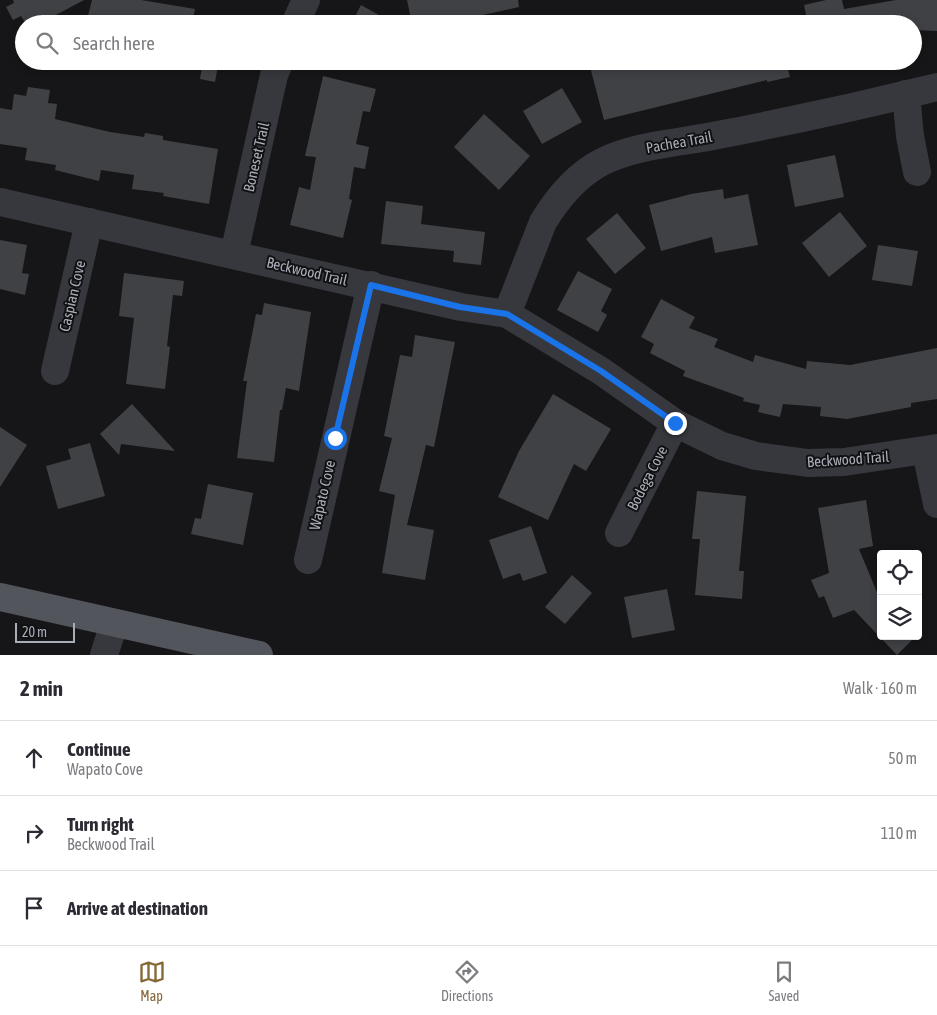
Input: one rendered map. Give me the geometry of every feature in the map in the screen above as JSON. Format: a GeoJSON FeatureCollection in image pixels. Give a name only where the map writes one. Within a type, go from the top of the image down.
{"type":"FeatureCollection","features":[{"type":"Feature","properties":{"kind":"main road"},"geometry":{"type":"LineString","coordinates":[[0,597],[259,655]]}},
{"type":"Feature","properties":{"kind":"street","name":"Boneset Trail"},"geometry":{"type":"LineString","coordinates":[[234,254],[276,70]]}},
{"type":"Feature","properties":{"kind":"street","name":"Pachea Trail"},"geometry":{"type":"LineString","coordinates":[[507,314],[543,222],[550,210],[568,188],[601,162],[627,151],[757,127],[937,87]]}},
{"type":"Feature","properties":{"kind":"street"},"geometry":{"type":"LineString","coordinates":[[906,94],[910,136],[917,172]]}},
{"type":"Feature","properties":{"kind":"street","name":"Beckwood Trail"},"geometry":{"type":"LineString","coordinates":[[0,202],[371,285],[460,307],[507,314],[601,371],[675,423],[722,446],[756,456],[791,462],[844,462],[932,450]]}},
{"type":"Feature","properties":{"kind":"street","name":"Caspian Cove"},"geometry":{"type":"LineString","coordinates":[[55,371],[89,222]]}},
{"type":"Feature","properties":{"kind":"street","name":"Wapato Cove"},"geometry":{"type":"LineString","coordinates":[[308,560],[371,285]]}},
{"type":"Feature","properties":{"kind":"street","name":"Bodega Cove"},"geometry":{"type":"LineString","coordinates":[[619,533],[675,423]]}},
{"type":"Feature","properties":{"kind":"street"},"geometry":{"type":"LineString","coordinates":[[932,450],[937,504]]}},
{"type":"Feature","properties":{"kind":"street"},"geometry":{"type":"LineString","coordinates":[[104,655],[114,624]]}},
{"type":"Feature","properties":{"kind":"building"},"geometry":{"type":"Polygon","coordinates":[[[13,0],[84,0],[56,15],[15,15],[13,20],[6,7],[14,3],[13,0]]]}},
{"type":"Feature","properties":{"kind":"building"},"geometry":{"type":"Polygon","coordinates":[[[92,0],[141,0],[195,9],[194,15],[88,15],[92,0]]]}},
{"type":"Feature","properties":{"kind":"building"},"geometry":{"type":"Polygon","coordinates":[[[407,0],[518,0],[519,7],[483,15],[410,15],[407,0]]]}},
{"type":"Feature","properties":{"kind":"building"},"geometry":{"type":"Polygon","coordinates":[[[826,0],[842,0],[844,9],[896,0],[937,0],[937,31],[922,30],[922,15],[806,15],[804,5],[826,0]]]}},
{"type":"Feature","properties":{"kind":"building"},"geometry":{"type":"Polygon","coordinates":[[[361,5],[379,15],[356,15],[361,5]]]}},
{"type":"Feature","properties":{"kind":"building"},"geometry":{"type":"Polygon","coordinates":[[[202,70],[217,70],[215,82],[200,79],[202,70]]]}},
{"type":"Feature","properties":{"kind":"building"},"geometry":{"type":"Polygon","coordinates":[[[591,70],[788,70],[790,77],[767,82],[767,80],[604,120],[591,70]]]}},
{"type":"Feature","properties":{"kind":"building"},"geometry":{"type":"Polygon","coordinates":[[[323,76],[376,89],[370,112],[363,111],[356,144],[369,147],[365,169],[354,167],[349,199],[352,200],[343,238],[290,225],[299,187],[310,190],[316,157],[305,156],[323,76]]]}},
{"type":"Feature","properties":{"kind":"building"},"geometry":{"type":"Polygon","coordinates":[[[28,87],[50,90],[48,103],[57,104],[55,119],[110,132],[144,137],[145,133],[163,136],[163,140],[218,149],[209,204],[163,196],[164,193],[132,189],[134,175],[101,170],[99,181],[55,170],[56,165],[25,160],[27,148],[0,144],[0,108],[12,110],[14,94],[26,96],[28,87]]]}},
{"type":"Feature","properties":{"kind":"building"},"geometry":{"type":"Polygon","coordinates":[[[562,88],[582,122],[542,144],[523,111],[562,88]]]}},
{"type":"Feature","properties":{"kind":"building"},"geometry":{"type":"Polygon","coordinates":[[[484,114],[530,156],[499,190],[454,147],[484,114]]]}},
{"type":"Feature","properties":{"kind":"building"},"geometry":{"type":"Polygon","coordinates":[[[835,155],[844,197],[795,207],[787,165],[835,155]]]}},
{"type":"Feature","properties":{"kind":"building"},"geometry":{"type":"Polygon","coordinates":[[[723,189],[724,199],[748,194],[758,245],[715,253],[712,237],[661,251],[649,205],[691,194],[723,189]]]}},
{"type":"Feature","properties":{"kind":"building"},"geometry":{"type":"Polygon","coordinates":[[[386,201],[423,206],[421,224],[485,232],[481,265],[453,262],[454,251],[381,244],[386,201]]]}},
{"type":"Feature","properties":{"kind":"building"},"geometry":{"type":"Polygon","coordinates":[[[840,212],[867,246],[829,277],[802,243],[840,212]]]}},
{"type":"Feature","properties":{"kind":"building"},"geometry":{"type":"Polygon","coordinates":[[[617,213],[646,248],[615,274],[586,239],[617,213]]]}},
{"type":"Feature","properties":{"kind":"building"},"geometry":{"type":"Polygon","coordinates":[[[0,240],[27,245],[22,273],[29,274],[25,295],[0,289],[0,240]]]}},
{"type":"Feature","properties":{"kind":"building"},"geometry":{"type":"Polygon","coordinates":[[[878,245],[918,251],[912,286],[872,280],[878,245]]]}},
{"type":"Feature","properties":{"kind":"building"},"geometry":{"type":"Polygon","coordinates":[[[578,271],[612,289],[601,311],[607,315],[598,332],[557,310],[578,271]]]}},
{"type":"Feature","properties":{"kind":"building"},"geometry":{"type":"Polygon","coordinates":[[[124,273],[184,281],[182,296],[173,295],[167,346],[170,347],[165,389],[126,384],[134,318],[119,316],[124,273]]]}},
{"type":"Feature","properties":{"kind":"building"},"geometry":{"type":"Polygon","coordinates":[[[661,299],[695,317],[689,328],[718,339],[714,347],[753,362],[755,355],[806,369],[807,361],[850,365],[937,348],[937,399],[911,403],[911,407],[847,419],[820,416],[821,407],[783,404],[780,417],[758,412],[760,405],[743,401],[744,398],[683,376],[685,371],[650,353],[654,344],[641,337],[661,299]]]}},
{"type":"Feature","properties":{"kind":"building"},"geometry":{"type":"Polygon","coordinates":[[[264,303],[311,312],[299,391],[286,388],[282,410],[280,410],[274,462],[237,458],[247,381],[243,381],[256,314],[262,315],[264,303]]]}},
{"type":"Feature","properties":{"kind":"building"},"geometry":{"type":"Polygon","coordinates":[[[415,335],[455,342],[434,447],[426,445],[407,525],[434,530],[425,580],[382,573],[395,495],[379,491],[392,438],[384,436],[400,355],[412,357],[415,335]]]}},
{"type":"Feature","properties":{"kind":"building"},"geometry":{"type":"Polygon","coordinates":[[[553,394],[611,429],[586,471],[574,464],[548,520],[498,497],[519,451],[553,394]]]}},
{"type":"Feature","properties":{"kind":"building"},"geometry":{"type":"Polygon","coordinates":[[[132,404],[175,451],[121,444],[119,455],[100,434],[132,404]]]}},
{"type":"Feature","properties":{"kind":"building"},"geometry":{"type":"Polygon","coordinates":[[[0,427],[27,445],[0,487],[0,427]]]}},
{"type":"Feature","properties":{"kind":"building"},"geometry":{"type":"Polygon","coordinates":[[[90,443],[105,496],[58,509],[46,466],[71,459],[68,449],[90,443]]]}},
{"type":"Feature","properties":{"kind":"building"},"geometry":{"type":"Polygon","coordinates":[[[208,484],[253,493],[243,545],[191,534],[195,518],[201,519],[208,484]]]}},
{"type":"Feature","properties":{"kind":"building"},"geometry":{"type":"Polygon","coordinates":[[[697,491],[746,496],[739,571],[744,571],[742,599],[695,595],[700,539],[692,539],[697,491]]]}},
{"type":"Feature","properties":{"kind":"building"},"geometry":{"type":"Polygon","coordinates":[[[866,500],[873,546],[859,549],[877,592],[877,634],[854,610],[833,618],[824,596],[819,598],[811,580],[829,573],[818,508],[866,500]]]}},
{"type":"Feature","properties":{"kind":"building"},"geometry":{"type":"Polygon","coordinates":[[[531,526],[547,573],[523,581],[520,573],[503,579],[489,540],[531,526]]]}},
{"type":"Feature","properties":{"kind":"building"},"geometry":{"type":"Polygon","coordinates":[[[572,575],[592,593],[565,624],[545,607],[572,575]]]}},
{"type":"Feature","properties":{"kind":"building"},"geometry":{"type":"Polygon","coordinates":[[[667,589],[675,630],[632,638],[624,597],[667,589]]]}},
{"type":"Feature","properties":{"kind":"building"},"geometry":{"type":"Polygon","coordinates":[[[883,640],[912,640],[897,655],[883,640]]]}},
{"type":"Feature","properties":{"kind":"route"},"geometry":{"type":"LineString","coordinates":[[335,438],[358,347],[371,285],[460,307],[507,314],[601,371],[675,423]]}}]}
